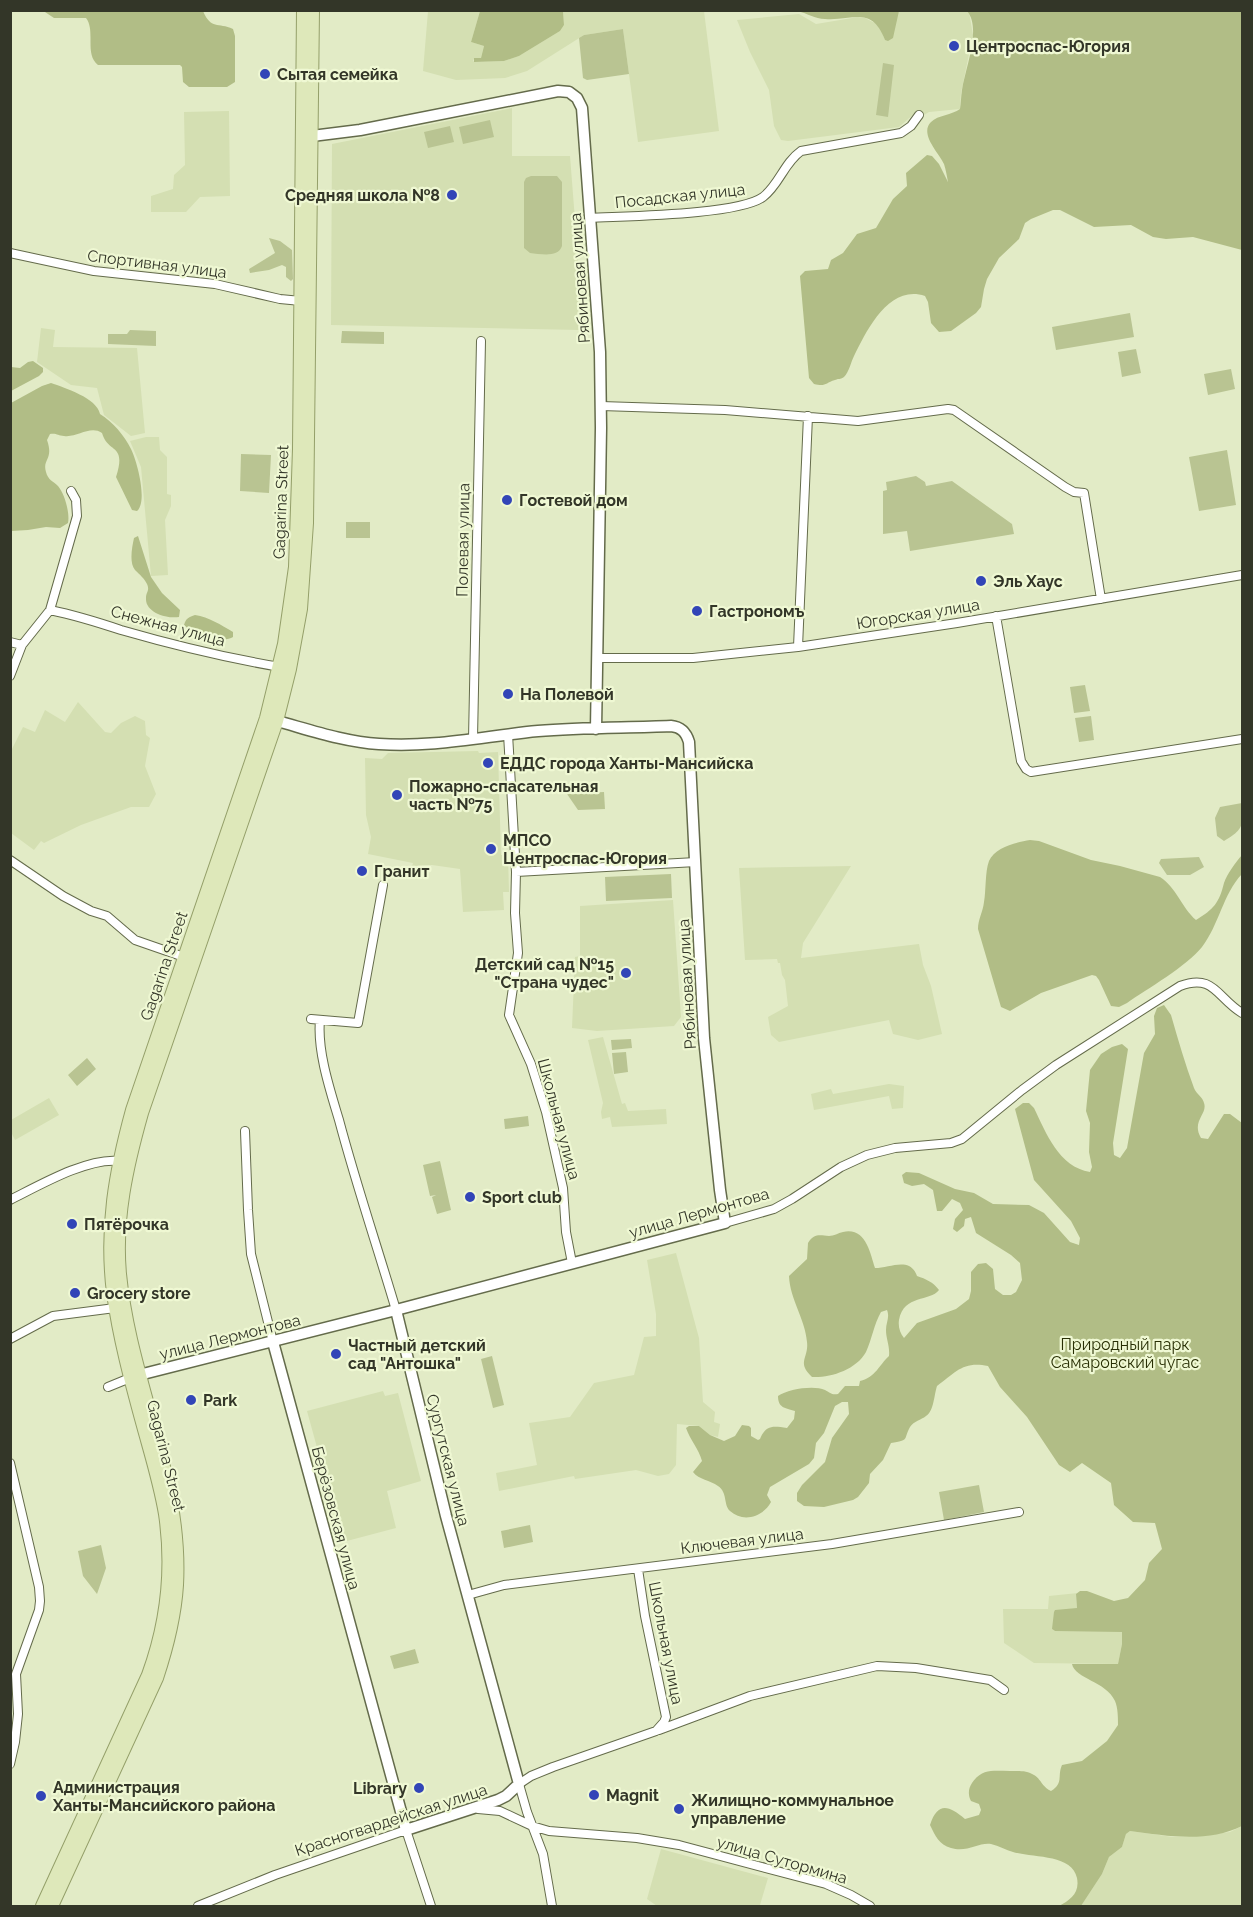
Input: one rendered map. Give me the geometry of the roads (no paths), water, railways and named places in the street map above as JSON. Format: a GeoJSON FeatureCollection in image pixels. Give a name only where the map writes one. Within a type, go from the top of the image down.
{"type":"FeatureCollection","features":[{"type":"Feature","properties":{"kind":"main road","name":"Gagarina Street"},"geometry":{"type":"LineString","coordinates":[[52,1906],[145,1707],[160,1669],[172,1627],[177,1587],[176,1531],[165,1473],[115,1308],[111,1274],[111,1208],[147,1081],[271,720],[301,609],[305,570],[303,473],[308,92],[308,61],[303,10]]}},
{"type":"Feature","properties":{"kind":"main road","name":"Gagarina Street"},"geometry":{"type":"LineString","coordinates":[[308,61],[313,10]]}},
{"type":"Feature","properties":{"kind":"main road","name":"Gagarina Street"},"geometry":{"type":"LineString","coordinates":[[42,1906],[140,1694],[155,1656],[162,1627],[169,1569],[165,1514],[135,1377],[120,1274],[123,1162]]}},
{"type":"Feature","properties":{"kind":"street","name":"Рябиновая улица"},"geometry":{"type":"LineString","coordinates":[[307,136],[337,134],[558,91],[569,92],[577,98],[582,108],[597,300],[601,406],[596,729],[671,726],[682,729],[690,742],[704,1038],[725,1223]]}},
{"type":"Feature","properties":{"kind":"street","name":"Посадская улица"},"geometry":{"type":"LineString","coordinates":[[590,218],[700,211],[752,203],[765,196],[787,165],[801,151],[901,133],[920,115]]}},
{"type":"Feature","properties":{"kind":"street","name":"Спортивная улица"},"geometry":{"type":"LineString","coordinates":[[10,253],[94,271],[215,284],[280,299],[305,301]]}},
{"type":"Feature","properties":{"kind":"street","name":"Полевая улица"},"geometry":{"type":"LineString","coordinates":[[473,739],[481,341]]}},
{"type":"Feature","properties":{"kind":"street"},"geometry":{"type":"LineString","coordinates":[[601,406],[705,409],[858,421],[948,409],[961,413],[1074,492],[1084,493],[1101,599]]}},
{"type":"Feature","properties":{"kind":"street"},"geometry":{"type":"LineString","coordinates":[[798,647],[808,416]]}},
{"type":"Feature","properties":{"kind":"street"},"geometry":{"type":"LineString","coordinates":[[10,676],[22,645],[50,610],[77,516],[76,500],[71,491]]}},
{"type":"Feature","properties":{"kind":"street","name":"Югорская улица"},"geometry":{"type":"LineString","coordinates":[[597,658],[693,658],[798,647],[1242,575]]}},
{"type":"Feature","properties":{"kind":"street","name":"Снежная улица"},"geometry":{"type":"LineString","coordinates":[[50,610],[224,656],[285,668]]}},
{"type":"Feature","properties":{"kind":"street"},"geometry":{"type":"LineString","coordinates":[[996,616],[1020,761],[1031,772],[1242,739]]}},
{"type":"Feature","properties":{"kind":"street"},"geometry":{"type":"LineString","coordinates":[[10,642],[22,645]]}},
{"type":"Feature","properties":{"kind":"street"},"geometry":{"type":"LineString","coordinates":[[271,720],[372,744],[411,744],[542,731],[596,729]]}},
{"type":"Feature","properties":{"kind":"street"},"geometry":{"type":"LineString","coordinates":[[508,734],[516,872],[696,862]]}},
{"type":"Feature","properties":{"kind":"street"},"geometry":{"type":"LineString","coordinates":[[10,860],[70,901],[107,916],[135,940],[189,958]]}},
{"type":"Feature","properties":{"kind":"street","name":"Школьная улица"},"geometry":{"type":"LineString","coordinates":[[516,872],[515,913],[518,962],[509,1015],[527,1053],[546,1112],[563,1188],[566,1232],[572,1263]]}},
{"type":"Feature","properties":{"kind":"street"},"geometry":{"type":"LineString","coordinates":[[311,1019],[358,1023],[383,885]]}},
{"type":"Feature","properties":{"kind":"street","name":"улица Лермонтова"},"geometry":{"type":"LineString","coordinates":[[135,1377],[774,1209],[841,1167],[867,1155],[895,1148],[951,1143],[962,1139],[1036,1078],[1180,986],[1190,982],[1206,982],[1242,1013]]}},
{"type":"Feature","properties":{"kind":"street","name":"Сургутская улица"},"geometry":{"type":"LineString","coordinates":[[320,1020],[320,1040],[332,1097],[396,1310],[446,1516],[524,1803],[543,1854],[552,1906]]}},
{"type":"Feature","properties":{"kind":"street","name":"Берёзовская улица"},"geometry":{"type":"LineString","coordinates":[[245,1131],[251,1254],[406,1830],[431,1906]]}},
{"type":"Feature","properties":{"kind":"street"},"geometry":{"type":"LineString","coordinates":[[10,1200],[86,1165],[102,1161],[123,1162]]}},
{"type":"Feature","properties":{"kind":"street"},"geometry":{"type":"LineString","coordinates":[[10,1339],[53,1317],[115,1308]]}},
{"type":"Feature","properties":{"kind":"street"},"geometry":{"type":"LineString","coordinates":[[108,1386],[135,1377]]}},
{"type":"Feature","properties":{"kind":"street"},"geometry":{"type":"LineString","coordinates":[[10,1463],[39,1587],[40,1601],[39,1610],[16,1674],[18,1714],[10,1764]]}},
{"type":"Feature","properties":{"kind":"street","name":"Ключевая улица"},"geometry":{"type":"LineString","coordinates":[[468,1595],[504,1586],[832,1544],[1019,1512]]}},
{"type":"Feature","properties":{"kind":"street","name":"Школьная улица"},"geometry":{"type":"LineString","coordinates":[[638,1569],[645,1616],[666,1710],[664,1722]]}},
{"type":"Feature","properties":{"kind":"street","name":"Красногвардейская улица"},"geometry":{"type":"LineString","coordinates":[[198,1906],[275,1875],[474,1809],[502,1798],[519,1784],[546,1770],[750,1696],[877,1666],[916,1668],[990,1680],[1004,1690]]}},
{"type":"Feature","properties":{"kind":"street","name":"Красногвардейская улица"},"geometry":{"type":"LineString","coordinates":[[656,1731],[664,1722]]}},
{"type":"Feature","properties":{"kind":"street","name":"улица Сутормина"},"geometry":{"type":"LineString","coordinates":[[474,1809],[500,1811],[549,1831],[637,1838],[679,1845],[826,1884],[870,1906]]}},
{"type":"Feature","properties":{"kind":"place","name":"Центроспас-Югория"},"geometry":{"type":"Point","coordinates":[954,46]}},
{"type":"Feature","properties":{"kind":"place","name":"Сытая семейка"},"geometry":{"type":"Point","coordinates":[265,74]}},
{"type":"Feature","properties":{"kind":"place","name":"Средняя школа №8"},"geometry":{"type":"Point","coordinates":[452,195]}},
{"type":"Feature","properties":{"kind":"place","name":"Гостевой дом"},"geometry":{"type":"Point","coordinates":[507,500]}},
{"type":"Feature","properties":{"kind":"place","name":"Эль Хаус"},"geometry":{"type":"Point","coordinates":[981,581]}},
{"type":"Feature","properties":{"kind":"place","name":"Гастрономъ"},"geometry":{"type":"Point","coordinates":[697,611]}},
{"type":"Feature","properties":{"kind":"place","name":"На Полевой"},"geometry":{"type":"Point","coordinates":[508,694]}},
{"type":"Feature","properties":{"kind":"place","name":"ЕДДС города Ханты-Мансийска"},"geometry":{"type":"Point","coordinates":[488,763]}},
{"type":"Feature","properties":{"kind":"place","name":"Пожарно-спасательная часть №75"},"geometry":{"type":"Point","coordinates":[397,795]}},
{"type":"Feature","properties":{"kind":"place","name":"МПСО Центроспас-Югория"},"geometry":{"type":"Point","coordinates":[491,849]}},
{"type":"Feature","properties":{"kind":"place","name":"Гранит"},"geometry":{"type":"Point","coordinates":[362,871]}},
{"type":"Feature","properties":{"kind":"place","name":"Детский сад №15 \"Страна чудес\""},"geometry":{"type":"Point","coordinates":[626,973]}},
{"type":"Feature","properties":{"kind":"place","name":"Sport club"},"geometry":{"type":"Point","coordinates":[470,1197]}},
{"type":"Feature","properties":{"kind":"place","name":"Пятёрочка"},"geometry":{"type":"Point","coordinates":[72,1224]}},
{"type":"Feature","properties":{"kind":"place","name":"Grocery store"},"geometry":{"type":"Point","coordinates":[75,1293]}},
{"type":"Feature","properties":{"kind":"place","name":"Частный детский сад \"Антошка\""},"geometry":{"type":"Point","coordinates":[336,1354]}},
{"type":"Feature","properties":{"kind":"place","name":"Park"},"geometry":{"type":"Point","coordinates":[191,1400]}},
{"type":"Feature","properties":{"kind":"place","name":"Library"},"geometry":{"type":"Point","coordinates":[419,1788]}},
{"type":"Feature","properties":{"kind":"place","name":"Magnit"},"geometry":{"type":"Point","coordinates":[594,1795]}},
{"type":"Feature","properties":{"kind":"place","name":"Администрация Ханты-Мансийского района"},"geometry":{"type":"Point","coordinates":[41,1796]}},
{"type":"Feature","properties":{"kind":"place","name":"Жилищно-коммунальное управление"},"geometry":{"type":"Point","coordinates":[679,1809]}},
{"type":"Feature","properties":{"kind":"park label","name":"Природный парк Самаровский чугас"},"geometry":{"type":"Point","coordinates":[1125,1353]}}]}
